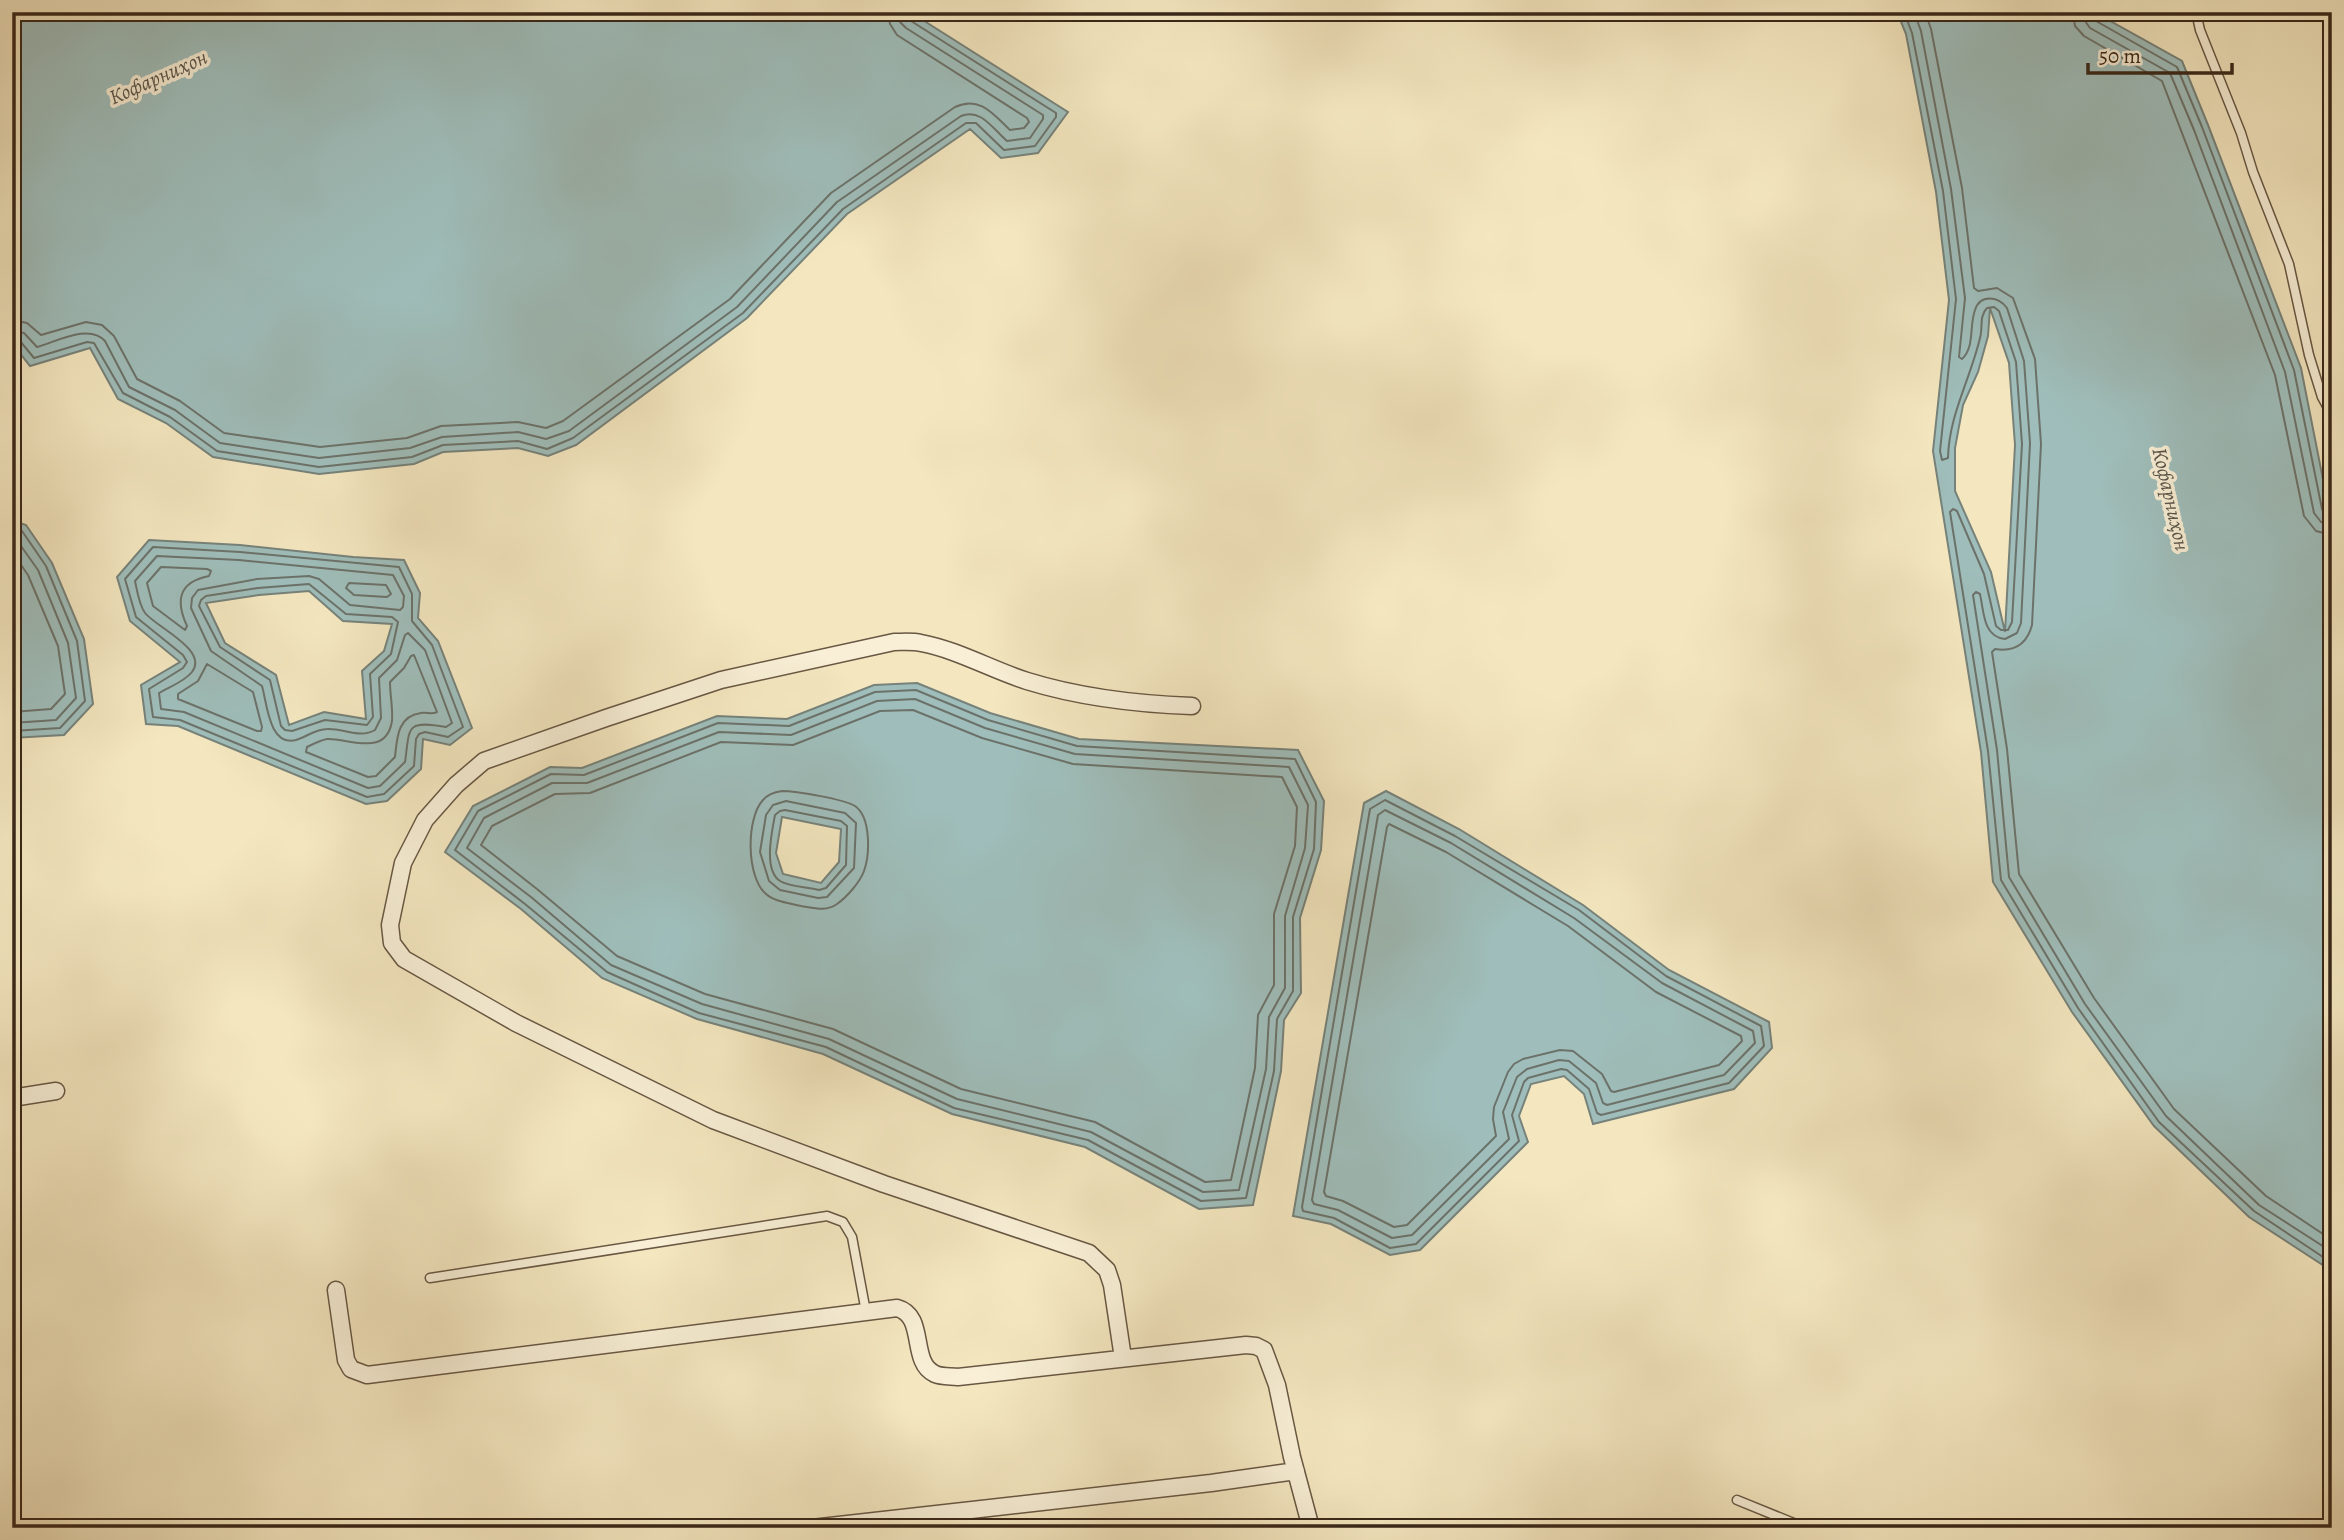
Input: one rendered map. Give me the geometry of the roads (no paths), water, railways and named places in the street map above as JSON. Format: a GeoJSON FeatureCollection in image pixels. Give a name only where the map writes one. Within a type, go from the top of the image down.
{"type":"FeatureCollection","features":[{"type":"Feature","properties":{"kind":"street"},"geometry":{"type":"LineString","coordinates":[[1123,1358],[1112,1285],[1107,1270],[1089,1253],[884,1184],[713,1120],[516,1023],[404,959],[392,943],[390,925],[403,863],[425,820],[456,785],[484,761],[721,680],[894,642],[920,643],[1075,695],[1137,704],[1192,706]]}},
{"type":"Feature","properties":{"kind":"street"},"geometry":{"type":"LineString","coordinates":[[12,1098],[56,1091]]}},
{"type":"Feature","properties":{"kind":"street"},"geometry":{"type":"LineString","coordinates":[[336,1290],[346,1360],[351,1369],[367,1375],[897,1308],[905,1310],[911,1316],[925,1365],[933,1373],[943,1376],[958,1377],[1256,1346],[1264,1350],[1278,1385],[1311,1528]]}},
{"type":"Feature","properties":{"kind":"street"},"geometry":{"type":"LineString","coordinates":[[812,1528],[1296,1471]]}},
{"type":"Feature","properties":{"kind":"lane"},"geometry":{"type":"LineString","coordinates":[[2196,12],[2200,30],[2289,264],[2309,355],[2322,397],[2332,415]]}},
{"type":"Feature","properties":{"kind":"lane"},"geometry":{"type":"LineString","coordinates":[[430,1278],[827,1216],[844,1222],[852,1237],[866,1312]]}},
{"type":"Feature","properties":{"kind":"lane"},"geometry":{"type":"LineString","coordinates":[[1737,1500],[1806,1528]]}},
{"type":"Feature","properties":{"kind":"water","name":"Кофарниҳон"},"geometry":{"type":"Polygon","coordinates":[[[12,12],[910,12],[1068,112],[1038,153],[1001,158],[970,129],[847,214],[747,318],[576,445],[548,456],[518,448],[443,452],[414,464],[319,474],[213,457],[166,423],[118,399],[90,348],[30,366],[12,343],[12,12]]]}},
{"type":"Feature","properties":{"kind":"water","name":"Кофарниҳон"},"geometry":{"type":"Polygon","coordinates":[[[1897,12],[2094,12],[2182,61],[2301,368],[2332,525],[2332,1271],[2249,1217],[2154,1126],[2072,1012],[1993,882],[1981,752],[1933,451],[1949,300],[1936,192],[1906,34],[1897,12]],[[1990,308],[1988,336],[1978,372],[1963,405],[1955,448],[1955,491],[1991,572],[2005,632],[2015,445],[2009,363],[1990,308]]]}},
{"type":"Feature","properties":{"kind":"water"},"geometry":{"type":"Polygon","coordinates":[[[12,520],[26,525],[52,563],[84,639],[93,704],[64,735],[12,738],[12,520]]]}},
{"type":"Feature","properties":{"kind":"water"},"geometry":{"type":"Polygon","coordinates":[[[149,540],[240,545],[404,560],[420,593],[418,618],[438,641],[472,728],[450,745],[423,739],[421,769],[387,801],[366,804],[178,726],[146,724],[141,685],[180,662],[130,621],[117,577],[149,540]],[[309,591],[206,603],[225,643],[276,675],[289,725],[324,712],[366,719],[362,671],[384,651],[392,624],[343,621],[309,591]]]}},
{"type":"Feature","properties":{"kind":"water"},"geometry":{"type":"Polygon","coordinates":[[[917,683],[990,713],[1079,739],[1298,750],[1324,801],[1321,850],[1300,918],[1301,993],[1284,1020],[1281,1071],[1253,1205],[1199,1209],[1085,1147],[952,1114],[823,1054],[697,1019],[602,978],[521,909],[445,852],[473,806],[550,767],[582,768],[717,716],[787,719],[874,685],[917,683]],[[782,817],[776,853],[783,874],[821,883],[839,862],[841,829],[782,817]]]}},
{"type":"Feature","properties":{"kind":"water"},"geometry":{"type":"Polygon","coordinates":[[[1386,791],[1459,829],[1583,905],[1669,970],[1769,1022],[1772,1048],[1734,1089],[1593,1124],[1584,1094],[1564,1076],[1531,1084],[1519,1116],[1528,1142],[1420,1250],[1390,1255],[1331,1224],[1293,1216],[1364,803],[1386,791]]]}}]}
